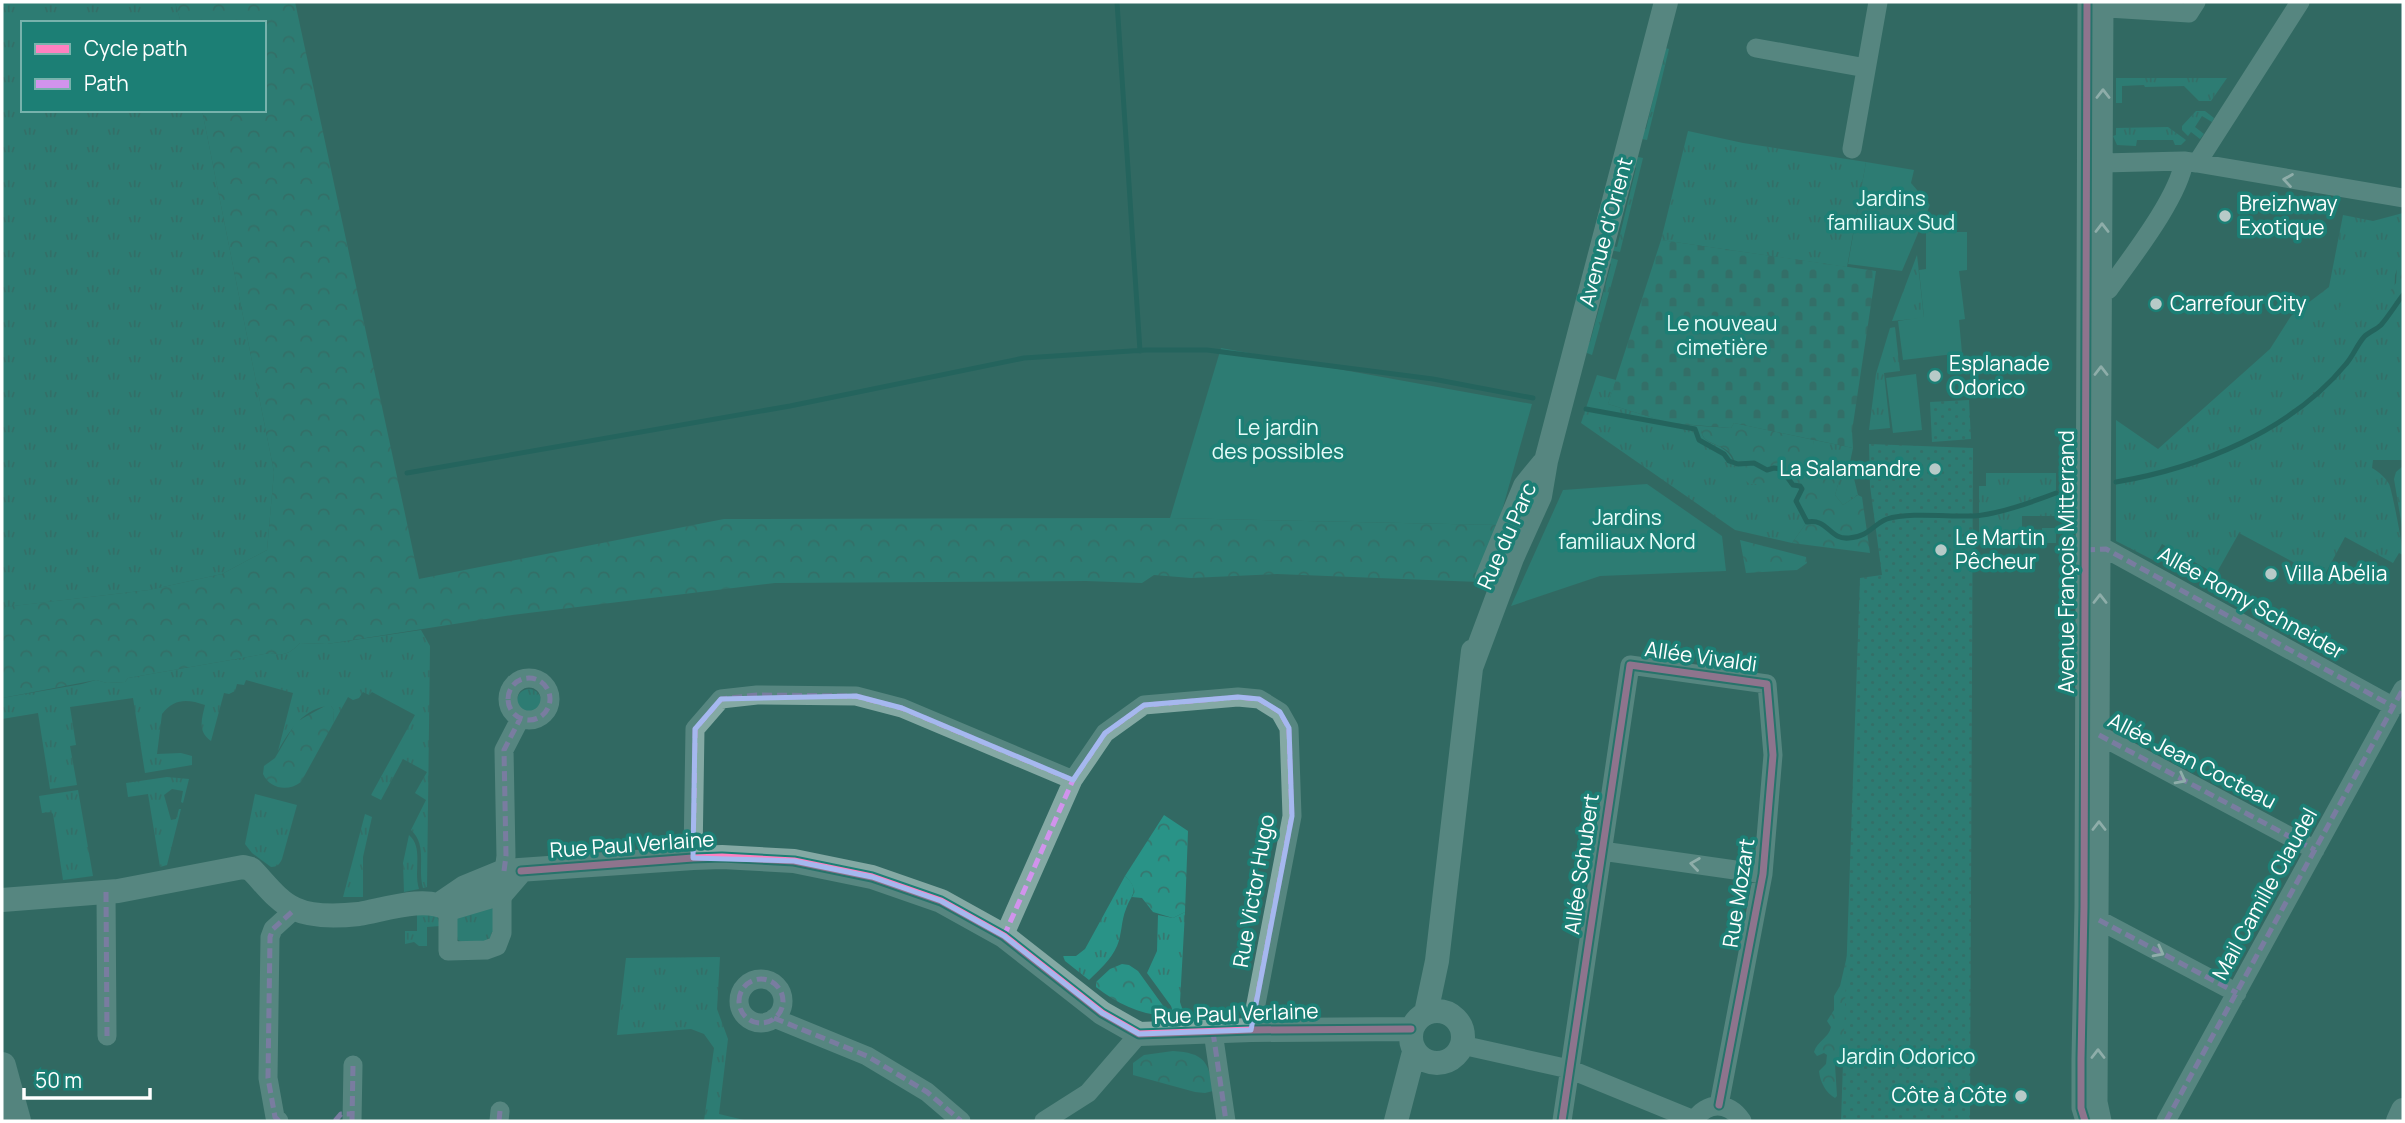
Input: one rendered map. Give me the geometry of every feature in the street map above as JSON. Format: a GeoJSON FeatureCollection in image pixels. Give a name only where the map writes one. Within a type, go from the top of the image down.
{"type":"FeatureCollection","features":[{"type":"Feature","properties":{"kind":"main road"},"geometry":{"type":"LineString","coordinates":[[2,1066],[17,1121]]}},
{"type":"Feature","properties":{"kind":"street","name":"Avenue d'Orient"},"geometry":{"type":"LineString","coordinates":[[1546,461],[1666,2]]}},
{"type":"Feature","properties":{"kind":"street"},"geometry":{"type":"LineString","coordinates":[[1852,149],[1878,2]]}},
{"type":"Feature","properties":{"kind":"street"},"geometry":{"type":"LineString","coordinates":[[2096,5],[2189,13],[2196,2]]}},
{"type":"Feature","properties":{"kind":"street"},"geometry":{"type":"LineString","coordinates":[[2094,299],[2115,281],[2292,4]]}},
{"type":"Feature","properties":{"kind":"street","name":"Avenue François Mitterrand"},"geometry":{"type":"LineString","coordinates":[[2096,5],[2091,920],[2098,1102],[2102,1121]]}},
{"type":"Feature","properties":{"kind":"street"},"geometry":{"type":"LineString","coordinates":[[1756,48],[1866,68]]}},
{"type":"Feature","properties":{"kind":"street"},"geometry":{"type":"LineString","coordinates":[[2095,167],[2191,162],[2403,198]]}},
{"type":"Feature","properties":{"kind":"street","name":"Rue du Parc"},"geometry":{"type":"LineString","coordinates":[[1399,1111],[1417,1031],[1437,961],[1472,665],[1512,558],[1540,496],[1546,461]]}},
{"type":"Feature","properties":{"kind":"street","name":"Allée Romy Schneider"},"geometry":{"type":"LineString","coordinates":[[2092,550],[2106,550],[2398,698]]}},
{"type":"Feature","properties":{"kind":"street","name":"Allée Vivaldi"},"geometry":{"type":"LineString","coordinates":[[1630,665],[1767,684]]}},
{"type":"Feature","properties":{"kind":"street","name":"Allée Schubert"},"geometry":{"type":"LineString","coordinates":[[1562,1121],[1630,665]]}},
{"type":"Feature","properties":{"kind":"street","name":"Rue Mozart"},"geometry":{"type":"LineString","coordinates":[[1719,1105],[1763,874],[1773,755],[1767,684]]}},
{"type":"Feature","properties":{"kind":"street"},"geometry":{"type":"LineString","coordinates":[[693,858],[695,729],[721,699],[757,695],[856,696],[902,708],[1073,780]]}},
{"type":"Feature","properties":{"kind":"street","name":"Mail Camille Claudel"},"geometry":{"type":"LineString","coordinates":[[2166,1121],[2398,698]]}},
{"type":"Feature","properties":{"kind":"street","name":"Rue Victor Hugo"},"geometry":{"type":"LineString","coordinates":[[1004,936],[1073,780],[1105,733],[1144,705],[1259,699],[1280,712],[1289,728],[1292,816],[1251,1030]]}},
{"type":"Feature","properties":{"kind":"street"},"geometry":{"type":"LineString","coordinates":[[2,901],[106,892],[243,867],[251,869],[286,904],[314,913],[356,914],[404,905],[444,906],[448,951],[486,950],[497,946],[502,933],[509,878],[506,856],[504,750],[520,719]]}},
{"type":"Feature","properties":{"kind":"street","name":"Allée Jean Cocteau"},"geometry":{"type":"LineString","coordinates":[[2092,735],[2315,850]]}},
{"type":"Feature","properties":{"kind":"street"},"geometry":{"type":"LineString","coordinates":[[1602,851],[1763,874]]}},
{"type":"Feature","properties":{"kind":"street","name":"Rue Paul Verlaine"},"geometry":{"type":"LineString","coordinates":[[444,906],[465,887],[509,878],[693,858],[794,861],[872,877],[941,901],[1004,936],[1102,1013],[1139,1034],[1251,1030],[1417,1031]]}},
{"type":"Feature","properties":{"kind":"street"},"geometry":{"type":"LineString","coordinates":[[106,892],[107,1036]]}},
{"type":"Feature","properties":{"kind":"street"},"geometry":{"type":"LineString","coordinates":[[279,1121],[275,1117],[268,1078],[270,937],[273,929],[295,909]]}},
{"type":"Feature","properties":{"kind":"street"},"geometry":{"type":"LineString","coordinates":[[2091,920],[2236,993]]}},
{"type":"Feature","properties":{"kind":"street","name":"Avenue François Mitterrand"},"geometry":{"type":"LineString","coordinates":[[2085,1121],[2081,1096],[2091,920]]}},
{"type":"Feature","properties":{"kind":"street","name":"Rue du Parc"},"geometry":{"type":"LineString","coordinates":[[1437,961],[1454,1017]]}},
{"type":"Feature","properties":{"kind":"street"},"geometry":{"type":"LineString","coordinates":[[1441,1011],[1454,1017],[1462,1030],[1462,1045],[1453,1058],[1438,1064],[1428,1062],[1417,1031],[1441,1011]]}},
{"type":"Feature","properties":{"kind":"street"},"geometry":{"type":"LineString","coordinates":[[774,1018],[867,1056],[927,1092],[961,1121]]}},
{"type":"Feature","properties":{"kind":"street"},"geometry":{"type":"LineString","coordinates":[[1213,1032],[1226,1121]]}},
{"type":"Feature","properties":{"kind":"street"},"geometry":{"type":"LineString","coordinates":[[1044,1121],[1088,1093],[1139,1034]]}},
{"type":"Feature","properties":{"kind":"street"},"geometry":{"type":"LineString","coordinates":[[1462,1045],[1570,1069],[1694,1121],[1704,1109],[1719,1105],[1736,1112],[1742,1121]]}},
{"type":"Feature","properties":{"kind":"street","name":"Rue du Parc"},"geometry":{"type":"LineString","coordinates":[[1399,1111],[1438,1064]]}},
{"type":"Feature","properties":{"kind":"street"},"geometry":{"type":"LineString","coordinates":[[347,1119],[353,1065]]}},
{"type":"Feature","properties":{"kind":"street"},"geometry":{"type":"LineString","coordinates":[[2398,1121],[2403,1110]]}},
{"type":"Feature","properties":{"kind":"highlighted area"},"geometry":{"type":"Polygon","coordinates":[[[856,696],[902,708],[1073,780],[1105,733],[1144,705],[1238,697],[1259,699],[1280,712],[1289,728],[1292,816],[1251,1030],[1139,1034],[1102,1013],[1004,936],[941,901],[872,877],[794,861],[693,858],[695,729],[721,699],[856,696]]]}},
{"type":"Feature","properties":{"kind":"green space"},"geometry":{"type":"Polygon","coordinates":[[[2,2],[175,2],[180,21],[21,21],[21,112],[202,112],[274,472],[267,550],[222,574],[149,590],[5,607],[2,612],[2,2]]]}},
{"type":"Feature","properties":{"kind":"green space"},"geometry":{"type":"Polygon","coordinates":[[[175,2],[295,2],[419,579],[724,519],[1170,518],[1498,525],[1479,582],[1277,574],[1191,578],[1154,575],[1142,583],[775,583],[512,615],[327,644],[300,643],[290,652],[283,654],[270,653],[128,678],[125,682],[107,683],[96,680],[2,698],[4,607],[149,590],[222,574],[267,550],[274,472],[202,112],[266,112],[266,21],[180,21],[175,2]]]}},
{"type":"Feature","properties":{"kind":"green space"},"geometry":{"type":"Polygon","coordinates":[[[1661,47],[1669,49],[1647,140],[1642,139],[1640,129],[1646,129],[1664,53],[1661,47]]]}},
{"type":"Feature","properties":{"kind":"green space"},"geometry":{"type":"Polygon","coordinates":[[[2116,78],[2227,78],[2211,101],[2199,101],[2184,86],[2144,85],[2122,86],[2122,103],[2116,103],[2116,78]]]}},
{"type":"Feature","properties":{"kind":"green space"},"geometry":{"type":"Polygon","coordinates":[[[2196,111],[2205,111],[2214,118],[2212,122],[2202,116],[2195,127],[2204,134],[2200,139],[2191,132],[2188,136],[2182,130],[2182,126],[2196,111]]]}},
{"type":"Feature","properties":{"kind":"green space"},"geometry":{"type":"Polygon","coordinates":[[[2168,127],[2186,140],[2181,145],[2175,145],[2173,140],[2137,140],[2136,146],[2117,145],[2113,136],[2116,135],[2116,128],[2168,127]]]}},
{"type":"Feature","properties":{"kind":"green space"},"geometry":{"type":"Polygon","coordinates":[[[1688,131],[1743,143],[1866,162],[1847,267],[1661,240],[1688,131]]]}},
{"type":"Feature","properties":{"kind":"green space"},"geometry":{"type":"Polygon","coordinates":[[[1643,158],[1620,252],[1610,250],[1611,246],[1617,247],[1636,168],[1631,166],[1633,159],[1643,158]]]}},
{"type":"Feature","properties":{"kind":"green space","name":"Jardins familiaux Sud"},"geometry":{"type":"Polygon","coordinates":[[[1866,162],[1914,170],[1911,183],[1930,205],[1902,271],[1848,264],[1866,162]]]}},
{"type":"Feature","properties":{"kind":"green space"},"geometry":{"type":"Polygon","coordinates":[[[2403,213],[2403,253],[2395,275],[2394,302],[2403,297],[2403,460],[2373,460],[2372,468],[2389,484],[2403,555],[2399,553],[2393,563],[2345,537],[2323,578],[2239,533],[2216,574],[2162,544],[2153,560],[2116,541],[2116,420],[2158,449],[2270,349],[2291,316],[2329,287],[2343,215],[2373,221],[2403,213]]]}},
{"type":"Feature","properties":{"kind":"green space","name":"Jardins familiaux Sud"},"geometry":{"type":"Polygon","coordinates":[[[1926,232],[1967,232],[1967,270],[1959,271],[1965,319],[1959,320],[1962,353],[1903,360],[1898,321],[1924,317],[1919,270],[1926,269],[1926,232]]]}},
{"type":"Feature","properties":{"kind":"green space","name":"Le nouveau cimetière"},"geometry":{"type":"Polygon","coordinates":[[[1661,240],[1876,271],[1852,431],[1853,448],[1734,423],[1731,428],[1670,423],[1608,404],[1661,240]]]}},
{"type":"Feature","properties":{"kind":"green space"},"geometry":{"type":"Polygon","coordinates":[[[2403,253],[2403,297],[2394,302],[2390,301],[2387,295],[2396,283],[2397,266],[2403,253]]]}},
{"type":"Feature","properties":{"kind":"green space"},"geometry":{"type":"Polygon","coordinates":[[[1917,255],[1924,318],[1892,321],[1917,255]]]}},
{"type":"Feature","properties":{"kind":"green space"},"geometry":{"type":"Polygon","coordinates":[[[1608,257],[1618,260],[1592,355],[1583,348],[1584,342],[1590,342],[1611,264],[1606,263],[1608,257]]]}},
{"type":"Feature","properties":{"kind":"green space"},"geometry":{"type":"Polygon","coordinates":[[[2358,275],[2379,289],[2360,322],[2339,309],[2358,275]]]}},
{"type":"Feature","properties":{"kind":"green space"},"geometry":{"type":"Polygon","coordinates":[[[1895,327],[1900,371],[1884,373],[1890,428],[1869,430],[1876,374],[1890,328],[1895,327]]]}},
{"type":"Feature","properties":{"kind":"green space","name":"Le jardin des possibles"},"geometry":{"type":"Polygon","coordinates":[[[1221,348],[1532,404],[1498,525],[1170,518],[1221,348]]]}},
{"type":"Feature","properties":{"kind":"green space"},"geometry":{"type":"Polygon","coordinates":[[[1916,374],[1922,430],[1893,433],[1886,378],[1916,374]]]}},
{"type":"Feature","properties":{"kind":"green space"},"geometry":{"type":"Polygon","coordinates":[[[1597,375],[1616,380],[1608,404],[1670,423],[1701,426],[1705,439],[1726,451],[1735,466],[1781,472],[1800,486],[1801,493],[1796,501],[1807,522],[1792,543],[1735,530],[1581,423],[1597,375]]]}},
{"type":"Feature","properties":{"kind":"green space"},"geometry":{"type":"Polygon","coordinates":[[[1969,400],[1971,439],[1932,442],[1930,402],[1969,400]]]}},
{"type":"Feature","properties":{"kind":"green space"},"geometry":{"type":"Polygon","coordinates":[[[1734,423],[1814,440],[1812,454],[1827,459],[1839,470],[1835,495],[1843,505],[1858,495],[1862,497],[1870,553],[1792,543],[1807,522],[1796,501],[1801,493],[1800,486],[1793,485],[1781,472],[1766,482],[1750,484],[1741,476],[1728,451],[1706,439],[1701,432],[1701,426],[1731,428],[1734,423]]]}},
{"type":"Feature","properties":{"kind":"green space"},"geometry":{"type":"Polygon","coordinates":[[[1814,440],[1853,448],[1850,462],[1858,495],[1843,505],[1835,495],[1839,470],[1811,454],[1814,440]]]}},
{"type":"Feature","properties":{"kind":"green space","name":"Jardin Odorico"},"geometry":{"type":"Polygon","coordinates":[[[1869,444],[1973,448],[1970,1121],[1841,1121],[1860,578],[1882,575],[1870,486],[1869,444]]]}},
{"type":"Feature","properties":{"kind":"green space"},"geometry":{"type":"Polygon","coordinates":[[[2403,466],[2403,533],[2394,479],[2396,472],[2403,466]]]}},
{"type":"Feature","properties":{"kind":"green space"},"geometry":{"type":"Polygon","coordinates":[[[1986,473],[2056,473],[2056,516],[2022,516],[2022,535],[2042,535],[2042,528],[2056,528],[2056,543],[1985,543],[1985,534],[1979,534],[1979,486],[1986,486],[1986,473]]]}},
{"type":"Feature","properties":{"kind":"green space","name":"Jardins familiaux Nord"},"geometry":{"type":"Polygon","coordinates":[[[1647,484],[1722,536],[1726,571],[1600,576],[1511,606],[1563,490],[1647,484]]]}},
{"type":"Feature","properties":{"kind":"green space"},"geometry":{"type":"Polygon","coordinates":[[[1740,540],[1806,557],[1807,563],[1797,570],[1746,573],[1740,540]]]}},
{"type":"Feature","properties":{"kind":"green space"},"geometry":{"type":"Polygon","coordinates":[[[421,630],[430,646],[427,887],[423,888],[421,850],[411,830],[426,800],[415,793],[427,772],[403,759],[381,800],[371,795],[415,715],[372,692],[369,695],[363,692],[359,698],[353,700],[348,697],[333,724],[334,710],[331,706],[313,710],[293,728],[278,751],[293,693],[246,680],[244,685],[237,684],[235,691],[224,693],[211,741],[202,729],[205,705],[187,701],[176,703],[162,714],[157,754],[181,753],[192,756],[192,765],[145,773],[133,698],[70,707],[76,745],[70,746],[77,785],[50,789],[38,713],[2,719],[2,698],[96,680],[107,683],[125,682],[128,678],[270,653],[283,654],[290,652],[300,643],[327,644],[421,630]]]}},
{"type":"Feature","properties":{"kind":"green space"},"geometry":{"type":"Polygon","coordinates":[[[529,689],[538,692],[541,701],[538,710],[529,713],[520,710],[517,701],[520,692],[529,689]]]}},
{"type":"Feature","properties":{"kind":"green space"},"geometry":{"type":"Polygon","coordinates":[[[325,706],[331,706],[334,710],[333,724],[301,782],[285,788],[270,783],[263,774],[264,766],[275,758],[296,722],[325,706]]]}},
{"type":"Feature","properties":{"kind":"green space"},"geometry":{"type":"Polygon","coordinates":[[[167,777],[189,779],[183,803],[183,791],[172,789],[164,795],[171,820],[176,819],[181,809],[167,865],[160,867],[148,794],[128,797],[126,783],[167,777]]]}},
{"type":"Feature","properties":{"kind":"green space"},"geometry":{"type":"Polygon","coordinates":[[[78,790],[93,876],[63,880],[53,814],[42,813],[39,796],[78,790]]]}},
{"type":"Feature","properties":{"kind":"green space"},"geometry":{"type":"Polygon","coordinates":[[[255,794],[297,805],[282,859],[279,864],[271,867],[252,853],[245,844],[255,794]]]}},
{"type":"Feature","properties":{"kind":"green space"},"geometry":{"type":"Polygon","coordinates":[[[365,814],[372,817],[363,857],[363,897],[343,897],[365,814]]]}},
{"type":"Feature","properties":{"kind":"green space"},"geometry":{"type":"Polygon","coordinates":[[[1164,815],[1188,831],[1185,912],[1173,918],[1153,912],[1142,898],[1132,897],[1134,888],[1125,876],[1164,815]]]}},
{"type":"Feature","properties":{"kind":"green space"},"geometry":{"type":"Polygon","coordinates":[[[409,835],[416,846],[419,889],[404,892],[403,863],[409,835]]]}},
{"type":"Feature","properties":{"kind":"green space"},"geometry":{"type":"Polygon","coordinates":[[[1125,876],[1134,889],[1124,914],[1119,942],[1108,960],[1089,980],[1065,961],[1063,956],[1076,956],[1085,949],[1125,876]]]}},
{"type":"Feature","properties":{"kind":"green space"},"geometry":{"type":"Polygon","coordinates":[[[493,901],[494,931],[489,941],[458,940],[458,910],[493,901]]]}},
{"type":"Feature","properties":{"kind":"green space"},"geometry":{"type":"Polygon","coordinates":[[[417,910],[437,916],[440,926],[427,927],[427,946],[419,946],[414,942],[405,944],[405,931],[417,931],[417,910]]]}},
{"type":"Feature","properties":{"kind":"green space"},"geometry":{"type":"Polygon","coordinates":[[[1185,912],[1180,1002],[1190,1015],[1174,1015],[1171,1006],[1147,973],[1157,951],[1158,915],[1173,918],[1185,912]]]}},
{"type":"Feature","properties":{"kind":"green space"},"geometry":{"type":"Polygon","coordinates":[[[1850,943],[1844,1062],[1835,1065],[1835,1098],[1826,1090],[1819,1071],[1826,1064],[1827,1055],[1824,1053],[1817,1056],[1814,1052],[1830,1031],[1831,1027],[1827,1021],[1834,1010],[1834,996],[1840,986],[1850,943]]]}},
{"type":"Feature","properties":{"kind":"green space"},"geometry":{"type":"Polygon","coordinates":[[[720,957],[717,1009],[728,1039],[719,1114],[748,1121],[704,1121],[714,1048],[704,1034],[691,1029],[617,1035],[626,958],[720,957]]]}},
{"type":"Feature","properties":{"kind":"green space"},"geometry":{"type":"Polygon","coordinates":[[[1122,964],[1138,971],[1164,1007],[1165,1016],[1128,1007],[1096,987],[1096,982],[1110,969],[1122,964]]]}},
{"type":"Feature","properties":{"kind":"green space"},"geometry":{"type":"Polygon","coordinates":[[[1173,1051],[1192,1054],[1203,1060],[1213,1091],[1195,1092],[1133,1075],[1133,1063],[1144,1055],[1173,1051]]]}},
{"type":"Feature","properties":{"kind":"waterway"},"geometry":{"type":"LineString","coordinates":[[1117,2],[1140,351]]}},
{"type":"Feature","properties":{"kind":"waterway"},"geometry":{"type":"LineString","coordinates":[[2116,482],[2147,476],[2211,456],[2242,443],[2299,409],[2324,388],[2348,361],[2364,337],[2381,325],[2403,295]]}},
{"type":"Feature","properties":{"kind":"waterway"},"geometry":{"type":"LineString","coordinates":[[407,473],[790,406],[1024,358],[1146,350],[1207,350],[1433,379],[1533,398]]}},
{"type":"Feature","properties":{"kind":"waterway"},"geometry":{"type":"LineString","coordinates":[[1586,409],[1695,429],[1699,440],[1724,454],[1729,461],[1738,464],[1754,463],[1767,470],[1781,469],[1793,485],[1802,489],[1796,501],[1807,522],[1820,523],[1842,538],[1856,537],[1882,521],[1896,517],[1982,515],[2056,493]]}},
{"type":"Feature","properties":{"kind":"marked path"},"geometry":{"type":"LineString","coordinates":[[2085,550],[2106,549],[2394,707]]}},
{"type":"Feature","properties":{"kind":"marked path"},"geometry":{"type":"LineString","coordinates":[[529,678],[544,684],[550,699],[544,714],[529,720],[514,714],[508,699],[514,684],[529,678]]}},
{"type":"Feature","properties":{"kind":"marked path"},"geometry":{"type":"LineString","coordinates":[[2166,1121],[2403,689]]}},
{"type":"Feature","properties":{"kind":"marked path"},"geometry":{"type":"LineString","coordinates":[[693,858],[695,729],[721,699],[757,695],[856,696],[902,708],[1073,780]]}},
{"type":"Feature","properties":{"kind":"marked path"},"geometry":{"type":"LineString","coordinates":[[1004,936],[1073,780],[1105,733],[1144,705],[1238,697],[1259,699],[1280,712],[1289,728],[1292,816],[1251,1030]]}},
{"type":"Feature","properties":{"kind":"marked path"},"geometry":{"type":"LineString","coordinates":[[504,871],[504,750],[520,719]]}},
{"type":"Feature","properties":{"kind":"marked path"},"geometry":{"type":"LineString","coordinates":[[2099,735],[2315,850]]}},
{"type":"Feature","properties":{"kind":"marked path"},"geometry":{"type":"LineString","coordinates":[[106,892],[107,1036]]}},
{"type":"Feature","properties":{"kind":"marked path"},"geometry":{"type":"LineString","coordinates":[[279,1121],[275,1117],[268,1078],[270,937],[273,929],[295,909]]}},
{"type":"Feature","properties":{"kind":"marked path"},"geometry":{"type":"LineString","coordinates":[[2099,920],[2237,993]]}},
{"type":"Feature","properties":{"kind":"marked path"},"geometry":{"type":"LineString","coordinates":[[761,979],[776,986],[783,1001],[776,1016],[761,1023],[746,1016],[739,1001],[746,986],[761,979]]}},
{"type":"Feature","properties":{"kind":"marked path"},"geometry":{"type":"LineString","coordinates":[[774,1018],[867,1056],[927,1092],[961,1121]]}},
{"type":"Feature","properties":{"kind":"marked path"},"geometry":{"type":"LineString","coordinates":[[1213,1032],[1226,1121]]}},
{"type":"Feature","properties":{"kind":"marked path"},"geometry":{"type":"LineString","coordinates":[[352,1121],[353,1065]]}},
{"type":"Feature","properties":{"kind":"marked path"},"geometry":{"type":"LineString","coordinates":[[499,1121],[500,1111]]}},
{"type":"Feature","properties":{"kind":"marked path"},"geometry":{"type":"LineString","coordinates":[[335,1121],[341,1114],[352,1114]]}},
{"type":"Feature","properties":{"kind":"cycle path"},"geometry":{"type":"LineString","coordinates":[[2085,1121],[2081,1108],[2081,1059],[2084,907],[2087,2]]}},
{"type":"Feature","properties":{"kind":"cycle path"},"geometry":{"type":"LineString","coordinates":[[1562,1121],[1630,665],[1767,684],[1773,755],[1763,874],[1719,1105]]}},
{"type":"Feature","properties":{"kind":"cycle path"},"geometry":{"type":"LineString","coordinates":[[521,871],[693,858],[794,861],[872,877],[941,901],[1004,936],[1102,1013],[1139,1034],[1411,1029]]}},
{"type":"Feature","properties":{"kind":"place","name":"Breizhway Exotique"},"geometry":{"type":"Point","coordinates":[2225,216]}},
{"type":"Feature","properties":{"kind":"place","name":"Carrefour City"},"geometry":{"type":"Point","coordinates":[2156,304]}},
{"type":"Feature","properties":{"kind":"place","name":"Esplanade Odorico"},"geometry":{"type":"Point","coordinates":[1935,376]}},
{"type":"Feature","properties":{"kind":"place","name":"La Salamandre"},"geometry":{"type":"Point","coordinates":[1935,469]}},
{"type":"Feature","properties":{"kind":"place","name":"Le Martin Pêcheur"},"geometry":{"type":"Point","coordinates":[1941,550]}},
{"type":"Feature","properties":{"kind":"place","name":"Villa Abélia"},"geometry":{"type":"Point","coordinates":[2271,574]}},
{"type":"Feature","properties":{"kind":"place","name":"Côte à Côte"},"geometry":{"type":"Point","coordinates":[2021,1096]}}]}
